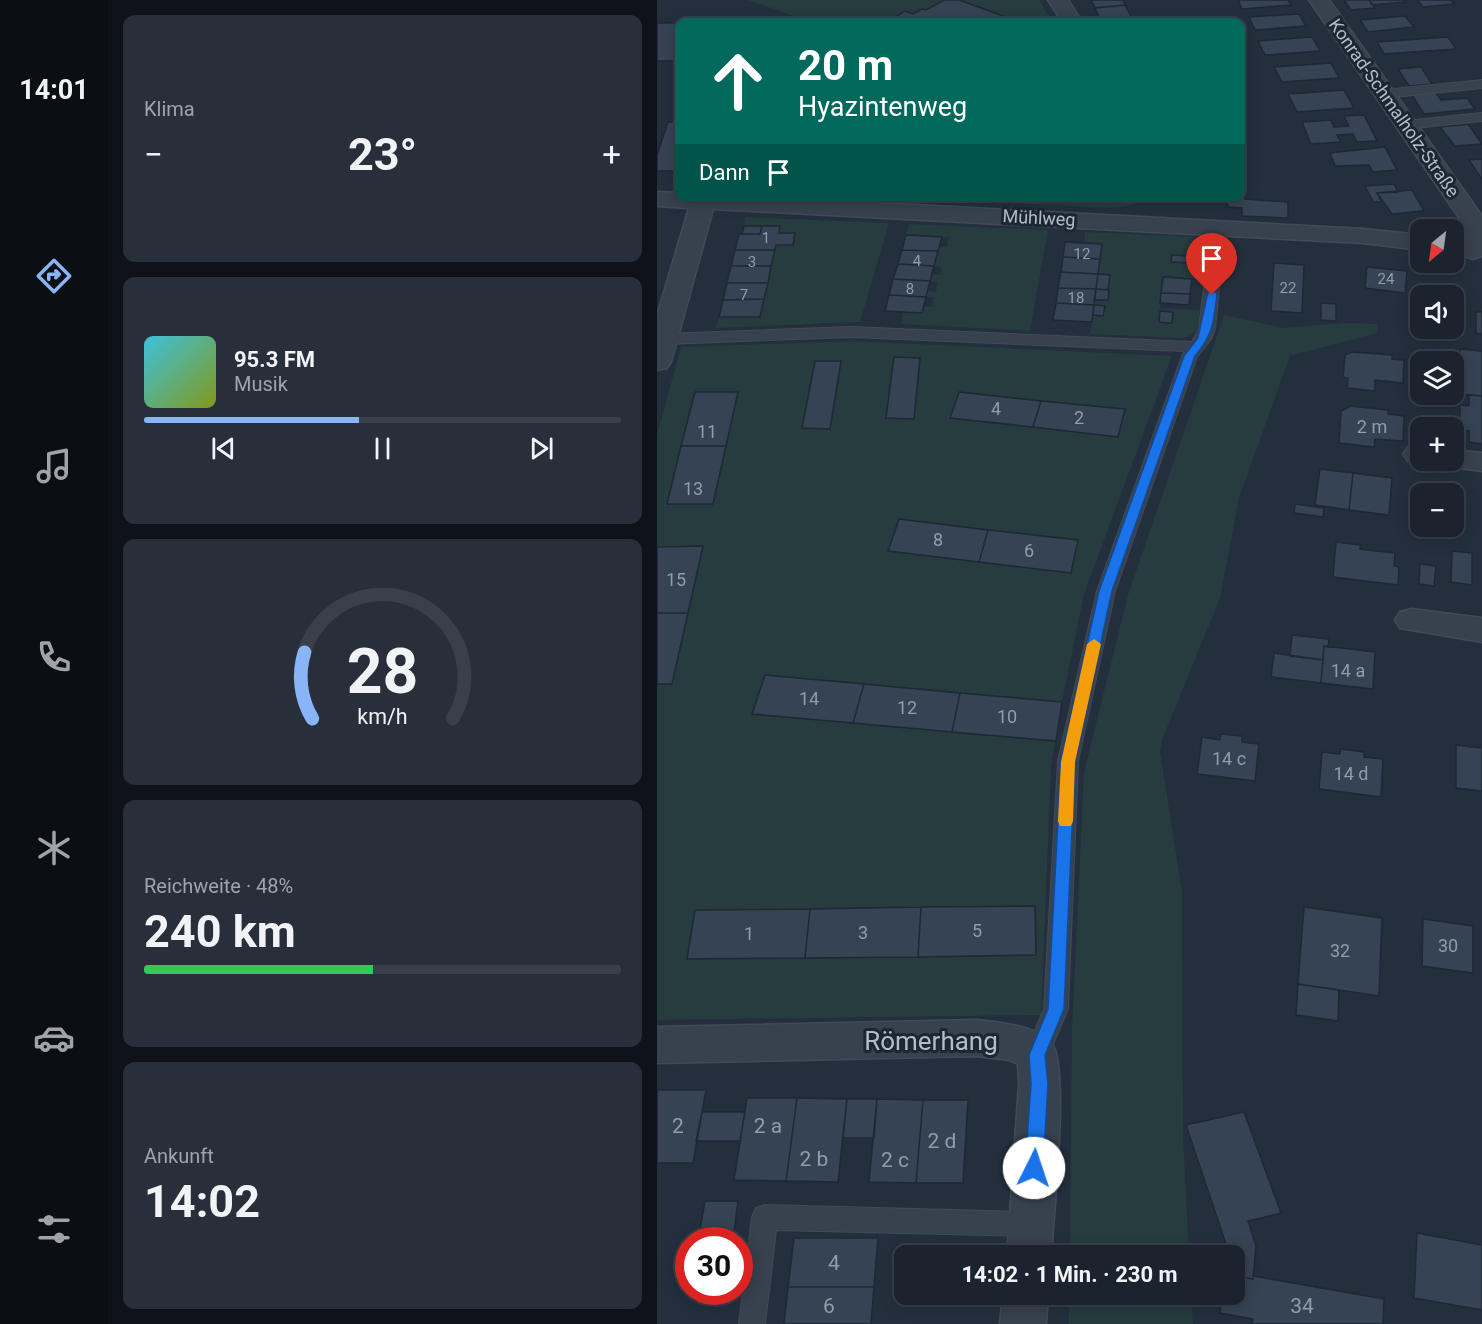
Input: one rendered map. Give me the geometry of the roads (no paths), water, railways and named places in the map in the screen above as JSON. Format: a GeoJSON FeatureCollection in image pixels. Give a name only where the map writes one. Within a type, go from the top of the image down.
{"type":"FeatureCollection","features":[{"type":"Feature","properties":{"kind":"street"},"geometry":{"type":"LineString","coordinates":[[1058,0],[1069,18]]}},
{"type":"Feature","properties":{"kind":"street","name":"Konrad-Schmalholz-Straße"},"geometry":{"type":"LineString","coordinates":[[1319,0],[1472,219],[1475,234],[1469,251]]}},
{"type":"Feature","properties":{"kind":"street","name":"Mühlweg"},"geometry":{"type":"LineString","coordinates":[[657,199],[675,200]]}},
{"type":"Feature","properties":{"kind":"street","name":"Mühlweg"},"geometry":{"type":"LineString","coordinates":[[688,201],[1173,217],[1218,228],[1363,236],[1410,242]]}},
{"type":"Feature","properties":{"kind":"street"},"geometry":{"type":"LineString","coordinates":[[660,351],[703,202]]}},
{"type":"Feature","properties":{"kind":"street"},"geometry":{"type":"LineString","coordinates":[[1464,460],[1482,462]]}},
{"type":"Feature","properties":{"kind":"street"},"geometry":{"type":"LineString","coordinates":[[1411,620],[1482,630]]}},
{"type":"Feature","properties":{"kind":"street","name":"Römerhang"},"geometry":{"type":"LineString","coordinates":[[657,1045],[977,1038],[1025,1045],[1037,1055]]}},
{"type":"Feature","properties":{"kind":"street"},"geometry":{"type":"LineString","coordinates":[[1030,1240],[1039,1084],[1037,1055]]}},
{"type":"Feature","properties":{"kind":"street"},"geometry":{"type":"LineString","coordinates":[[1023,1324],[1025,1305]]}},
{"type":"Feature","properties":{"kind":"lane"},"geometry":{"type":"LineString","coordinates":[[1384,94],[1482,84]]}},
{"type":"Feature","properties":{"kind":"lane"},"geometry":{"type":"LineString","coordinates":[[1405,125],[1482,117]]}},
{"type":"Feature","properties":{"kind":"lane"},"geometry":{"type":"LineString","coordinates":[[1037,1055],[1056,1009],[1068,762],[1106,591],[1189,356],[1203,339],[1208,324],[1218,228]]}},
{"type":"Feature","properties":{"kind":"lane"},"geometry":{"type":"LineString","coordinates":[[660,351],[852,333],[1195,347]]}},
{"type":"Feature","properties":{"kind":"lane"},"geometry":{"type":"LineString","coordinates":[[752,1324],[765,1217],[1030,1240]]}}]}
